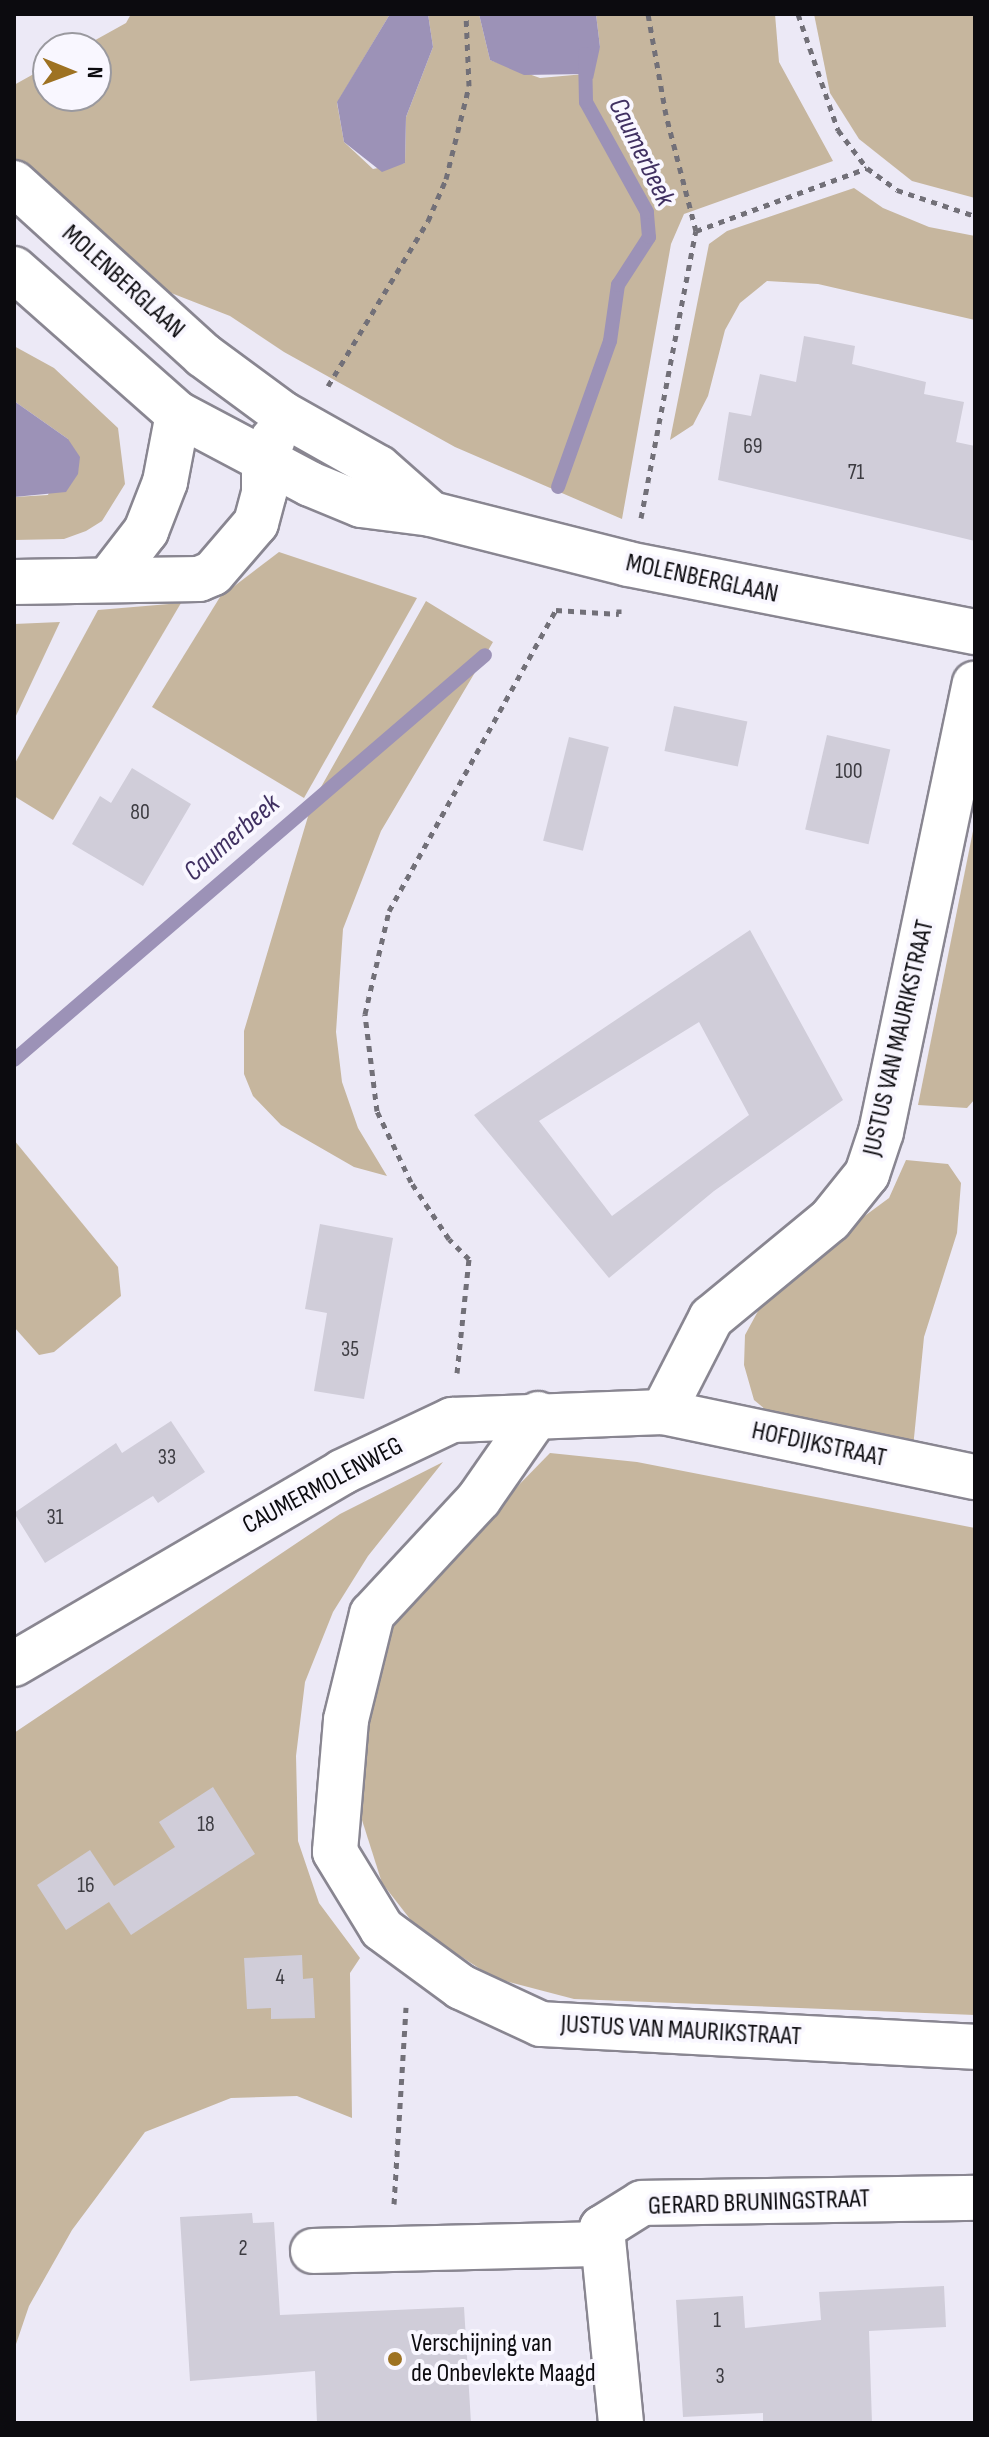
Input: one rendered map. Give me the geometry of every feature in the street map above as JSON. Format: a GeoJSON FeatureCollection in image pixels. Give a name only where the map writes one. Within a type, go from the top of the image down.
{"type":"FeatureCollection","features":[{"type":"Feature","properties":{"kind":"street","name":"MOLENBERGLAAN"},"geometry":{"type":"LineString","coordinates":[[14,183],[203,355],[293,421],[379,468],[431,514]]}},
{"type":"Feature","properties":{"kind":"street","name":"MOLENBERGLAAN"},"geometry":{"type":"LineString","coordinates":[[14,269],[178,414],[264,460],[361,505],[431,514],[628,564],[975,632]]}},
{"type":"Feature","properties":{"kind":"street"},"geometry":{"type":"LineString","coordinates":[[109,579],[146,531],[165,482],[178,414]]}},
{"type":"Feature","properties":{"kind":"street"},"geometry":{"type":"LineString","coordinates":[[14,582],[199,579],[213,573],[256,523],[264,493],[264,460],[293,421]]}},
{"type":"Feature","properties":{"kind":"street","name":"JUSTUS VAN MAURIKSTRAAT"},"geometry":{"type":"LineString","coordinates":[[663,1412],[711,1318],[830,1220],[867,1174],[881,1132],[975,684]]}},
{"type":"Feature","properties":{"kind":"street","name":"CAUMERMOLENWEG"},"geometry":{"type":"LineString","coordinates":[[14,1664],[342,1472],[452,1420],[538,1414],[663,1412]]}},
{"type":"Feature","properties":{"kind":"street","name":"HOFDIJKSTRAAT"},"geometry":{"type":"LineString","coordinates":[[663,1412],[975,1477]]}},
{"type":"Feature","properties":{"kind":"street","name":"JUSTUS VAN MAURIKSTRAAT"},"geometry":{"type":"LineString","coordinates":[[538,1414],[479,1499],[372,1614],[346,1720],[335,1852],[382,1929],[461,1987],[541,2024],[975,2047]]}},
{"type":"Feature","properties":{"kind":"street","name":"GERARD BRUNINGSTRAAT"},"geometry":{"type":"LineString","coordinates":[[603,2244],[602,2228],[642,2203],[975,2198]]}},
{"type":"Feature","properties":{"kind":"street"},"geometry":{"type":"LineString","coordinates":[[313,2251],[603,2244],[621,2423]]}},
{"type":"Feature","properties":{"kind":"path"},"geometry":{"type":"LineString","coordinates":[[293,421],[428,221],[446,179],[469,86],[466,14]]}},
{"type":"Feature","properties":{"kind":"path"},"geometry":{"type":"LineString","coordinates":[[452,1420],[469,1259],[449,1239],[411,1182],[377,1111],[365,1014],[389,911],[556,610],[619,614],[696,231],[663,102],[648,14]]}},
{"type":"Feature","properties":{"kind":"path"},"geometry":{"type":"LineString","coordinates":[[798,14],[838,130],[867,168],[897,190],[975,216]]}},
{"type":"Feature","properties":{"kind":"path"},"geometry":{"type":"LineString","coordinates":[[696,231],[867,168]]}},
{"type":"Feature","properties":{"kind":"path"},"geometry":{"type":"LineString","coordinates":[[391,2249],[410,1950]]}},
{"type":"Feature","properties":{"kind":"shaded area"},"geometry":{"type":"Polygon","coordinates":[[[131,14],[390,14],[337,103],[344,142],[373,169],[405,163],[406,117],[433,47],[428,14],[479,14],[490,60],[540,78],[585,74],[600,47],[596,14],[775,14],[779,62],[833,161],[684,214],[671,244],[622,519],[455,447],[284,352],[230,316],[143,282],[14,158],[14,85],[32,75],[32,112],[112,112],[110,32],[126,23],[131,14]]]}},
{"type":"Feature","properties":{"kind":"shaded area"},"geometry":{"type":"Polygon","coordinates":[[[390,14],[428,14],[433,47],[406,117],[405,163],[382,172],[344,142],[337,102],[390,14]]]}},
{"type":"Feature","properties":{"kind":"shaded area"},"geometry":{"type":"Polygon","coordinates":[[[479,14],[596,14],[600,47],[593,79],[585,74],[524,75],[490,60],[479,14]]]}},
{"type":"Feature","properties":{"kind":"shaded area"},"geometry":{"type":"Polygon","coordinates":[[[814,14],[975,14],[975,198],[912,181],[859,139],[830,93],[814,14]]]}},
{"type":"Feature","properties":{"kind":"shaded area"},"geometry":{"type":"Polygon","coordinates":[[[854,188],[883,208],[929,227],[975,236],[975,320],[818,284],[767,281],[740,303],[725,330],[708,396],[693,425],[670,440],[709,244],[727,231],[854,188]]]}},
{"type":"Feature","properties":{"kind":"shaded area"},"geometry":{"type":"Polygon","coordinates":[[[14,346],[54,368],[118,428],[125,484],[102,521],[64,539],[14,540],[14,497],[48,495],[68,439],[14,401],[14,346]]]}},
{"type":"Feature","properties":{"kind":"shaded area"},"geometry":{"type":"Polygon","coordinates":[[[14,401],[68,439],[80,457],[78,474],[66,492],[14,497],[14,401]]]}},
{"type":"Feature","properties":{"kind":"shaded area"},"geometry":{"type":"Polygon","coordinates":[[[279,552],[417,598],[304,798],[152,707],[220,597],[279,552]]]}},
{"type":"Feature","properties":{"kind":"shaded area"},"geometry":{"type":"Polygon","coordinates":[[[426,601],[493,642],[381,831],[343,929],[336,1032],[342,1082],[358,1128],[387,1176],[354,1167],[281,1125],[253,1096],[244,1074],[244,1031],[312,803],[426,601]]]}},
{"type":"Feature","properties":{"kind":"shaded area"},"geometry":{"type":"Polygon","coordinates":[[[181,603],[53,820],[14,796],[14,765],[98,610],[181,603]]]}},
{"type":"Feature","properties":{"kind":"shaded area"},"geometry":{"type":"Polygon","coordinates":[[[60,622],[14,720],[14,624],[60,622]]]}},
{"type":"Feature","properties":{"kind":"shaded area"},"geometry":{"type":"Polygon","coordinates":[[[975,821],[975,1099],[967,1108],[918,1105],[975,821]]]}},
{"type":"Feature","properties":{"kind":"shaded area"},"geometry":{"type":"Polygon","coordinates":[[[14,1140],[118,1267],[121,1296],[54,1352],[39,1355],[14,1327],[14,1140]]]}},
{"type":"Feature","properties":{"kind":"shaded area"},"geometry":{"type":"Polygon","coordinates":[[[906,1160],[948,1164],[961,1183],[957,1233],[924,1337],[913,1448],[778,1420],[754,1400],[744,1365],[745,1335],[764,1300],[824,1246],[889,1198],[906,1160]]]}},
{"type":"Feature","properties":{"kind":"shaded area"},"geometry":{"type":"Polygon","coordinates":[[[550,1453],[637,1462],[975,1528],[975,2015],[574,1999],[494,1978],[417,1928],[382,1883],[362,1820],[360,1735],[374,1652],[431,1575],[550,1453]]]}},
{"type":"Feature","properties":{"kind":"shaded area"},"geometry":{"type":"Polygon","coordinates":[[[443,1462],[368,1556],[333,1612],[305,1682],[296,1756],[298,1841],[319,1903],[360,1958],[350,1973],[352,2118],[297,2096],[231,2098],[145,2132],[72,2230],[29,2306],[14,2350],[14,1733],[340,1514],[443,1462]]]}},
{"type":"Feature","properties":{"kind":"building"},"geometry":{"type":"Polygon","coordinates":[[[804,336],[855,346],[852,364],[926,382],[924,394],[964,402],[956,442],[975,446],[975,541],[718,480],[729,412],[751,416],[760,374],[796,382],[804,336]]]}},
{"type":"Feature","properties":{"kind":"building"},"geometry":{"type":"Polygon","coordinates":[[[674,706],[747,722],[738,767],[664,751],[674,706]]]}},
{"type":"Feature","properties":{"kind":"building"},"geometry":{"type":"Polygon","coordinates":[[[827,735],[890,750],[869,844],[805,830],[827,735]]]}},
{"type":"Feature","properties":{"kind":"building"},"geometry":{"type":"Polygon","coordinates":[[[569,737],[609,747],[583,851],[543,841],[569,737]]]}},
{"type":"Feature","properties":{"kind":"building"},"geometry":{"type":"Polygon","coordinates":[[[132,768],[191,804],[143,886],[72,844],[100,796],[111,803],[132,768]]]}},
{"type":"Feature","properties":{"kind":"building"},"geometry":{"type":"Polygon","coordinates":[[[750,930],[843,1100],[714,1191],[609,1278],[474,1115],[750,930]],[[699,1022],[539,1121],[612,1216],[749,1115],[699,1022]]]}},
{"type":"Feature","properties":{"kind":"building"},"geometry":{"type":"Polygon","coordinates":[[[320,1224],[393,1238],[364,1399],[314,1391],[327,1313],[305,1309],[320,1224]]]}},
{"type":"Feature","properties":{"kind":"building"},"geometry":{"type":"Polygon","coordinates":[[[171,1421],[205,1472],[158,1503],[153,1496],[45,1563],[14,1513],[116,1443],[122,1453],[171,1421]]]}},
{"type":"Feature","properties":{"kind":"building"},"geometry":{"type":"Polygon","coordinates":[[[213,1787],[255,1854],[131,1935],[109,1902],[66,1930],[37,1885],[90,1850],[114,1886],[175,1847],[159,1822],[213,1787]]]}},
{"type":"Feature","properties":{"kind":"building"},"geometry":{"type":"Polygon","coordinates":[[[302,1955],[303,1979],[313,1978],[315,2018],[271,2019],[271,2008],[247,2009],[244,1958],[302,1955]]]}},
{"type":"Feature","properties":{"kind":"building"},"geometry":{"type":"Polygon","coordinates":[[[252,2213],[253,2223],[274,2222],[280,2315],[464,2307],[471,2423],[317,2423],[315,2371],[190,2381],[180,2217],[252,2213]]]}},
{"type":"Feature","properties":{"kind":"building"},"geometry":{"type":"Polygon","coordinates":[[[944,2286],[946,2327],[869,2331],[872,2423],[763,2423],[763,2413],[683,2417],[676,2300],[743,2296],[745,2328],[821,2320],[819,2292],[944,2286]]]}},
{"type":"Feature","properties":{"kind":"waterway","name":"Caumerbeek"},"geometry":{"type":"LineString","coordinates":[[558,487],[610,341],[618,285],[649,237],[647,212],[586,102],[585,54]]}},
{"type":"Feature","properties":{"kind":"waterway","name":"Caumerbeek"},"geometry":{"type":"LineString","coordinates":[[14,1060],[485,655]]}},
{"type":"Feature","properties":{"kind":"place","name":"Verschijning van de Onbevlekte Maagd"},"geometry":{"type":"Point","coordinates":[395,2359]}}]}
